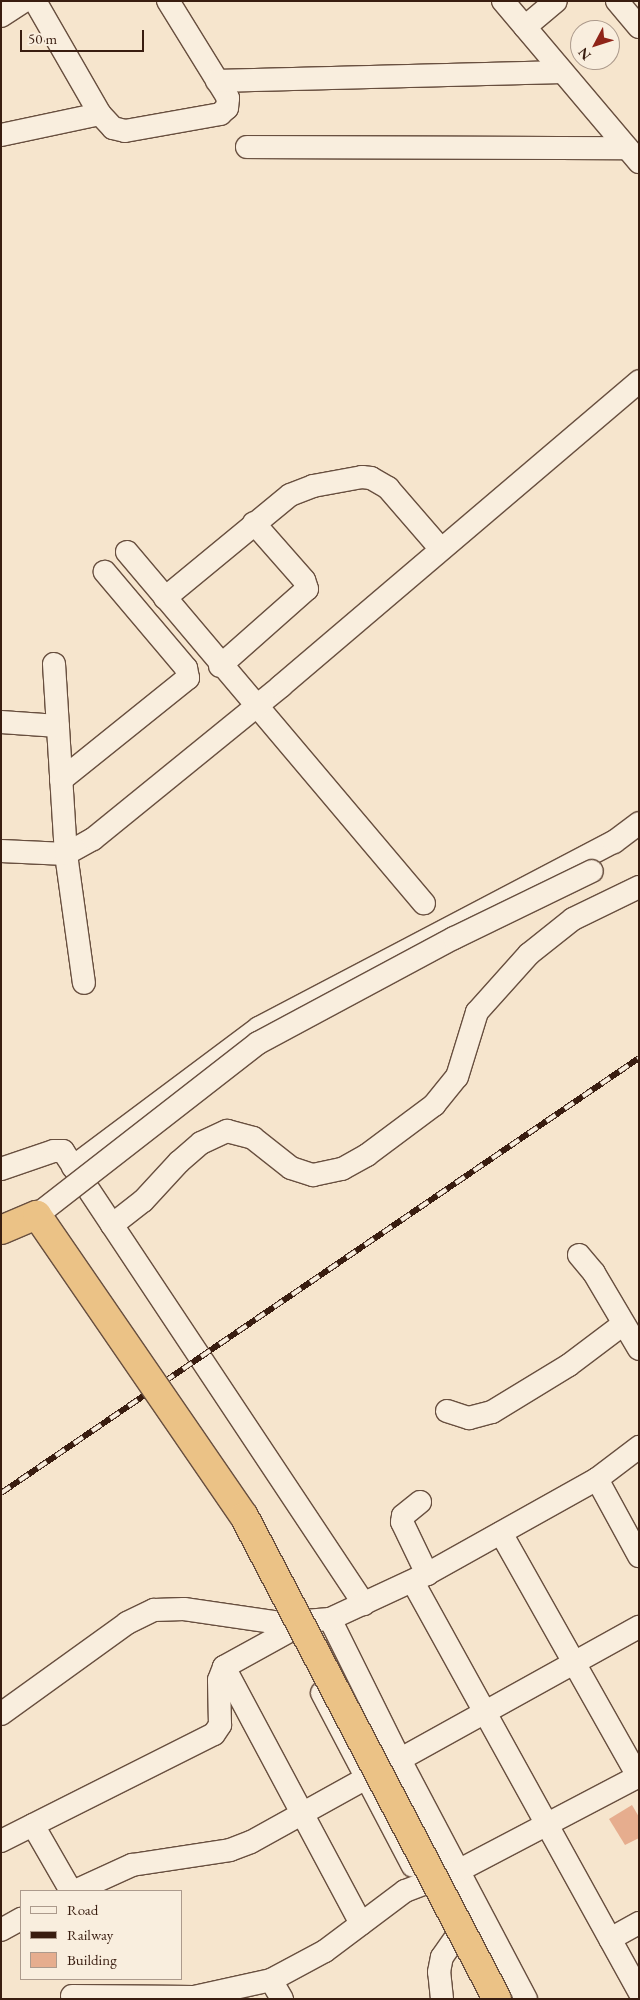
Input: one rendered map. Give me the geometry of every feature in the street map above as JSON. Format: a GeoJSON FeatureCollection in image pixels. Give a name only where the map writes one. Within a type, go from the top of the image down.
{"type":"FeatureCollection","features":[{"type":"Feature","properties":{"kind":"main road"},"geometry":{"type":"LineString","coordinates":[[1,1230],[37,1215],[244,1516],[497,1999]]}},
{"type":"Feature","properties":{"kind":"street"},"geometry":{"type":"LineString","coordinates":[[1,16],[24,1]]}},
{"type":"Feature","properties":{"kind":"street"},"geometry":{"type":"LineString","coordinates":[[36,1],[100,114],[113,128],[125,131],[220,114],[228,108],[228,98],[168,1]]}},
{"type":"Feature","properties":{"kind":"street"},"geometry":{"type":"LineString","coordinates":[[503,1],[633,155]]}},
{"type":"Feature","properties":{"kind":"street"},"geometry":{"type":"LineString","coordinates":[[525,28],[556,1]]}},
{"type":"Feature","properties":{"kind":"street"},"geometry":{"type":"LineString","coordinates":[[617,1],[639,27]]}},
{"type":"Feature","properties":{"kind":"street"},"geometry":{"type":"LineString","coordinates":[[218,81],[562,72]]}},
{"type":"Feature","properties":{"kind":"street"},"geometry":{"type":"LineString","coordinates":[[1,135],[100,114]]}},
{"type":"Feature","properties":{"kind":"street"},"geometry":{"type":"LineString","coordinates":[[247,147],[633,155]]}},
{"type":"Feature","properties":{"kind":"street"},"geometry":{"type":"LineString","coordinates":[[1,851],[66,854],[93,839],[255,708],[440,548],[639,381]]}},
{"type":"Feature","properties":{"kind":"street"},"geometry":{"type":"LineString","coordinates":[[164,598],[290,495],[313,486],[371,478],[388,488],[440,548]]}},
{"type":"Feature","properties":{"kind":"street"},"geometry":{"type":"LineString","coordinates":[[220,666],[307,589],[304,580],[254,523]]}},
{"type":"Feature","properties":{"kind":"street"},"geometry":{"type":"LineString","coordinates":[[127,552],[255,708],[424,903]]}},
{"type":"Feature","properties":{"kind":"street"},"geometry":{"type":"LineString","coordinates":[[61,780],[188,678],[186,668],[105,572]]}},
{"type":"Feature","properties":{"kind":"street"},"geometry":{"type":"LineString","coordinates":[[54,664],[66,854],[84,983]]}},
{"type":"Feature","properties":{"kind":"street"},"geometry":{"type":"LineString","coordinates":[[1,722],[58,726]]}},
{"type":"Feature","properties":{"kind":"street"},"geometry":{"type":"LineString","coordinates":[[73,1167],[259,1028],[614,842],[639,823]]}},
{"type":"Feature","properties":{"kind":"street"},"geometry":{"type":"LineString","coordinates":[[37,1215],[258,1043],[454,938],[592,871],[623,854],[639,841]]}},
{"type":"Feature","properties":{"kind":"street"},"geometry":{"type":"LineString","coordinates":[[112,1225],[143,1201],[179,1162],[201,1143],[227,1131],[253,1138],[291,1168],[313,1176],[342,1169],[367,1155],[434,1105],[456,1077],[477,1012],[529,954],[573,920],[639,887]]}},
{"type":"Feature","properties":{"kind":"street"},"geometry":{"type":"LineString","coordinates":[[1,1170],[58,1150],[73,1167],[364,1604]]}},
{"type":"Feature","properties":{"kind":"street"},"geometry":{"type":"LineString","coordinates":[[579,1255],[603,1288],[622,1325],[639,1349]]}},
{"type":"Feature","properties":{"kind":"street"},"geometry":{"type":"LineString","coordinates":[[447,1411],[469,1418],[492,1412],[556,1374],[622,1325]]}},
{"type":"Feature","properties":{"kind":"street"},"geometry":{"type":"LineString","coordinates":[[1,1714],[127,1623],[154,1610],[184,1609],[289,1626],[330,1619],[420,1578],[501,1533],[597,1479],[639,1446]]}},
{"type":"Feature","properties":{"kind":"street"},"geometry":{"type":"LineString","coordinates":[[597,1479],[639,1556]]}},
{"type":"Feature","properties":{"kind":"street"},"geometry":{"type":"LineString","coordinates":[[420,1502],[403,1516],[402,1522],[420,1578],[486,1712],[639,1992]]}},
{"type":"Feature","properties":{"kind":"street"},"geometry":{"type":"LineString","coordinates":[[72,1991],[181,1998],[239,1989],[277,1989],[390,1900],[423,1884],[460,1870],[548,1826],[639,1777],[501,1533]]}},
{"type":"Feature","properties":{"kind":"street"},"geometry":{"type":"LineString","coordinates":[[330,1619],[400,1760],[460,1870],[526,1999]]}},
{"type":"Feature","properties":{"kind":"street"},"geometry":{"type":"LineString","coordinates":[[1,1841],[214,1734],[220,1725],[219,1680],[224,1667],[289,1626]]}},
{"type":"Feature","properties":{"kind":"street"},"geometry":{"type":"LineString","coordinates":[[289,1626],[364,1779],[485,1999]]}},
{"type":"Feature","properties":{"kind":"street"},"geometry":{"type":"LineString","coordinates":[[77,1890],[132,1865],[230,1850],[303,1813],[639,1627]]}},
{"type":"Feature","properties":{"kind":"street"},"geometry":{"type":"LineString","coordinates":[[224,1667],[361,1924]]}},
{"type":"Feature","properties":{"kind":"street"},"geometry":{"type":"LineString","coordinates":[[33,1825],[70,1890]]}},
{"type":"Feature","properties":{"kind":"street"},"geometry":{"type":"LineString","coordinates":[[1,1930],[20,1920]]}},
{"type":"Feature","properties":{"kind":"street"},"geometry":{"type":"LineString","coordinates":[[610,1939],[639,1923]]}},
{"type":"Feature","properties":{"kind":"street"},"geometry":{"type":"LineString","coordinates":[[442,1999],[439,1972],[442,1957],[453,1940]]}},
{"type":"Feature","properties":{"kind":"building"},"geometry":{"type":"Polygon","coordinates":[[[632,1805],[639,1817],[639,1838],[625,1845],[609,1819],[632,1805]]]}},
{"type":"Feature","properties":{"kind":"railway"},"geometry":{"type":"LineString","coordinates":[[1,1493],[639,1058]]}}]}
